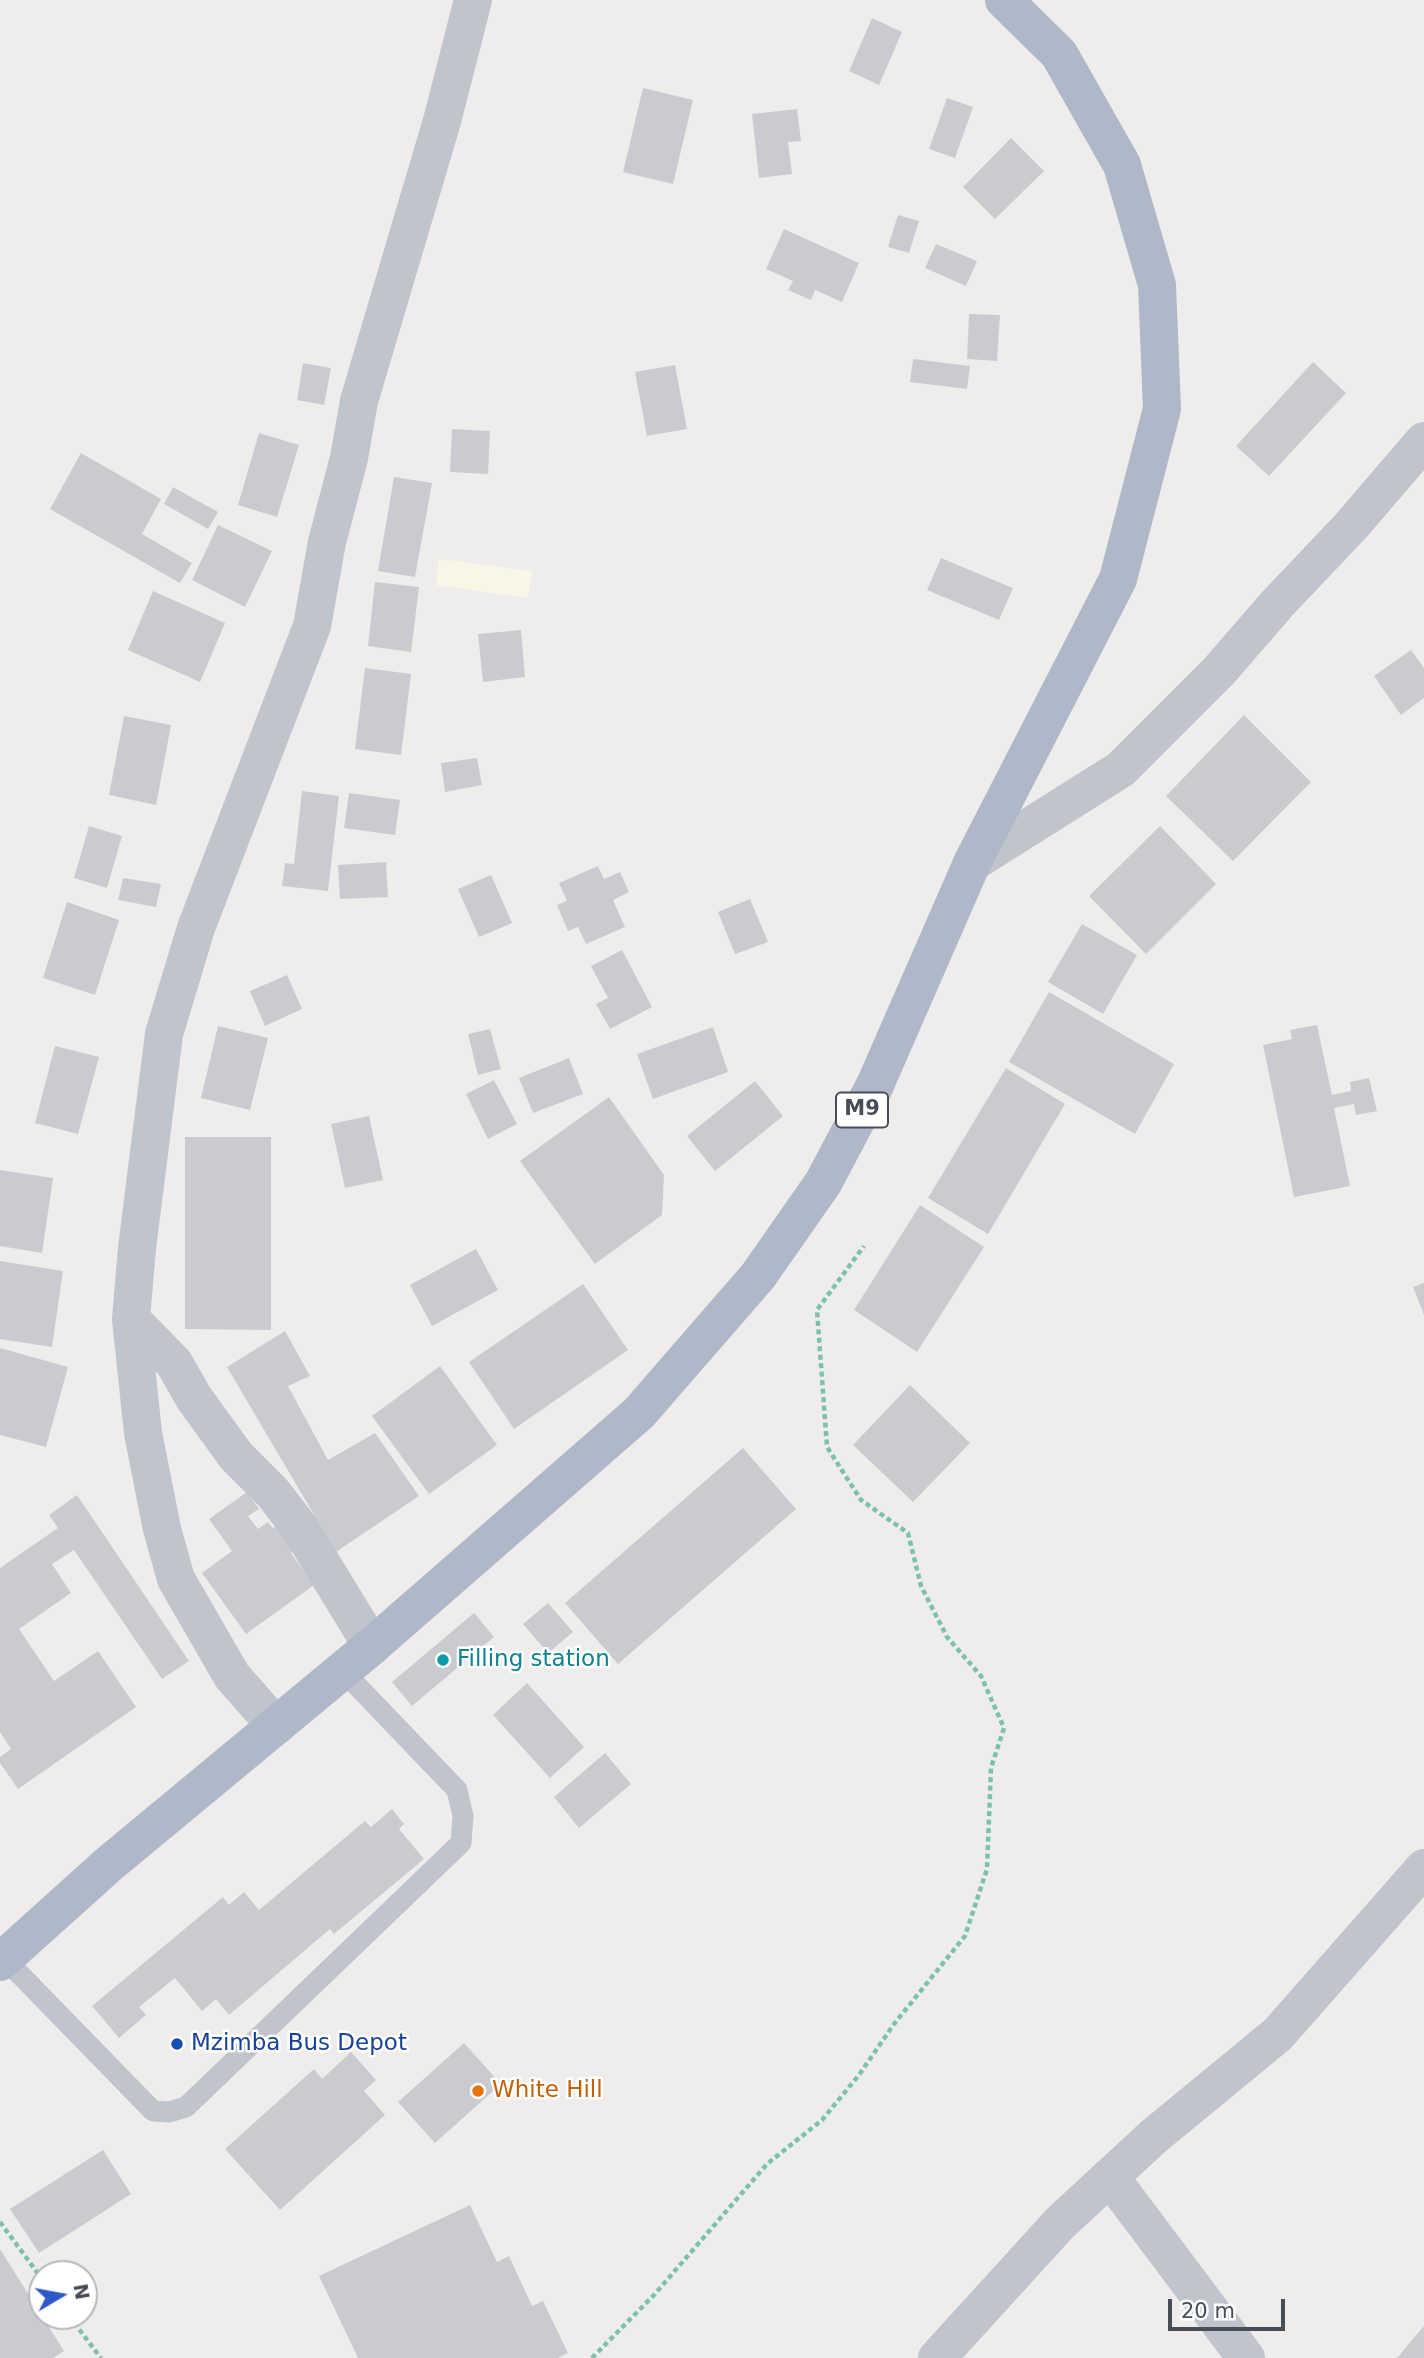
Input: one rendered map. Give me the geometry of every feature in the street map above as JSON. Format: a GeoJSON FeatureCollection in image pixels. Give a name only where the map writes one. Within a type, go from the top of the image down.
{"type":"FeatureCollection","features":[{"type":"Feature","properties":{"kind":"main road","name":"M9"},"geometry":{"type":"LineString","coordinates":[[2,1960],[109,1864],[372,1646],[639,1413],[758,1276],[823,1183],[875,1085],[972,863],[1118,579],[1162,409],[1157,285],[1122,164],[1059,54],[1004,0]]}},
{"type":"Feature","properties":{"kind":"street"},"geometry":{"type":"LineString","coordinates":[[276,1726],[232,1676],[176,1579],[162,1529],[143,1433],[131,1319],[143,1197],[164,1034],[196,928],[312,626],[327,542],[349,458],[359,401],[442,121],[473,0]]}},
{"type":"Feature","properties":{"kind":"street"},"geometry":{"type":"LineString","coordinates":[[972,863],[1121,769],[1219,671],[1277,604],[1352,526],[1424,441]]}},
{"type":"Feature","properties":{"kind":"street"},"geometry":{"type":"LineString","coordinates":[[131,1319],[174,1363],[194,1398],[236,1456],[272,1493],[300,1528],[372,1646]]}},
{"type":"Feature","properties":{"kind":"street"},"geometry":{"type":"LineString","coordinates":[[937,2358],[1060,2222],[1153,2137],[1278,2034],[1424,1868]]}},
{"type":"Feature","properties":{"kind":"street"},"geometry":{"type":"LineString","coordinates":[[1110,2177],[1246,2358]]}},
{"type":"Feature","properties":{"kind":"lane"},"geometry":{"type":"LineString","coordinates":[[2,1960],[153,2111],[169,2112],[186,2107],[461,1843],[463,1816],[457,1790],[342,1670]]}},
{"type":"Feature","properties":{"kind":"path"},"geometry":{"type":"LineString","coordinates":[[592,2358],[654,2295],[767,2164],[822,2120],[859,2075],[894,2024],[965,1936],[988,1869],[991,1768],[1004,1728],[981,1676],[947,1637],[920,1586],[908,1533],[861,1500],[827,1447],[817,1310],[864,1246]]}},
{"type":"Feature","properties":{"kind":"path"},"geometry":{"type":"LineString","coordinates":[[0,2222],[28,2261]]}},
{"type":"Feature","properties":{"kind":"path"},"geometry":{"type":"LineString","coordinates":[[80,2330],[101,2358]]}},
{"type":"Feature","properties":{"kind":"shaded area"},"geometry":{"type":"Polygon","coordinates":[[[439,559],[532,571],[528,598],[436,585],[439,559]]]}},
{"type":"Feature","properties":{"kind":"building"},"geometry":{"type":"Polygon","coordinates":[[[872,18],[902,32],[879,85],[849,71],[872,18]]]}},
{"type":"Feature","properties":{"kind":"building"},"geometry":{"type":"Polygon","coordinates":[[[643,88],[693,100],[673,184],[623,172],[643,88]]]}},
{"type":"Feature","properties":{"kind":"building"},"geometry":{"type":"Polygon","coordinates":[[[947,98],[973,107],[955,158],[929,149],[947,98]]]}},
{"type":"Feature","properties":{"kind":"building"},"geometry":{"type":"Polygon","coordinates":[[[797,109],[801,141],[788,142],[792,174],[759,178],[752,114],[797,109]]]}},
{"type":"Feature","properties":{"kind":"building"},"geometry":{"type":"Polygon","coordinates":[[[1011,138],[1044,171],[995,219],[963,187],[1011,138]]]}},
{"type":"Feature","properties":{"kind":"building"},"geometry":{"type":"Polygon","coordinates":[[[898,215],[919,221],[909,253],[888,247],[898,215]]]}},
{"type":"Feature","properties":{"kind":"building"},"geometry":{"type":"Polygon","coordinates":[[[784,229],[859,263],[842,302],[815,290],[811,300],[788,290],[793,281],[766,269],[784,229]]]}},
{"type":"Feature","properties":{"kind":"building"},"geometry":{"type":"Polygon","coordinates":[[[936,244],[977,261],[966,286],[925,268],[936,244]]]}},
{"type":"Feature","properties":{"kind":"building"},"geometry":{"type":"Polygon","coordinates":[[[969,314],[1000,315],[997,361],[967,359],[969,314]]]}},
{"type":"Feature","properties":{"kind":"building"},"geometry":{"type":"Polygon","coordinates":[[[913,359],[970,366],[967,389],[910,382],[913,359]]]}},
{"type":"Feature","properties":{"kind":"building"},"geometry":{"type":"Polygon","coordinates":[[[1313,362],[1346,393],[1269,476],[1236,446],[1313,362]]]}},
{"type":"Feature","properties":{"kind":"building"},"geometry":{"type":"Polygon","coordinates":[[[303,363],[331,368],[324,405],[297,400],[303,363]]]}},
{"type":"Feature","properties":{"kind":"building"},"geometry":{"type":"Polygon","coordinates":[[[675,365],[687,429],[647,436],[635,372],[675,365]]]}},
{"type":"Feature","properties":{"kind":"building"},"geometry":{"type":"Polygon","coordinates":[[[452,429],[490,431],[488,474],[450,472],[452,429]]]}},
{"type":"Feature","properties":{"kind":"building"},"geometry":{"type":"Polygon","coordinates":[[[259,433],[299,445],[277,517],[238,505],[259,433]]]}},
{"type":"Feature","properties":{"kind":"building"},"geometry":{"type":"Polygon","coordinates":[[[81,453],[161,499],[142,534],[192,563],[180,583],[50,509],[81,453]]]}},
{"type":"Feature","properties":{"kind":"building"},"geometry":{"type":"Polygon","coordinates":[[[394,477],[432,483],[415,577],[378,571],[394,477]]]}},
{"type":"Feature","properties":{"kind":"building"},"geometry":{"type":"Polygon","coordinates":[[[173,487],[218,512],[208,529],[164,504],[173,487]]]}},
{"type":"Feature","properties":{"kind":"building"},"geometry":{"type":"Polygon","coordinates":[[[218,525],[272,551],[245,607],[192,580],[218,525]]]}},
{"type":"Feature","properties":{"kind":"building"},"geometry":{"type":"Polygon","coordinates":[[[941,558],[1013,588],[999,620],[927,590],[941,558]]]}},
{"type":"Feature","properties":{"kind":"building"},"geometry":{"type":"Polygon","coordinates":[[[375,582],[419,587],[411,652],[368,646],[375,582]]]}},
{"type":"Feature","properties":{"kind":"building"},"geometry":{"type":"Polygon","coordinates":[[[153,591],[225,623],[200,682],[128,650],[153,591]]]}},
{"type":"Feature","properties":{"kind":"building"},"geometry":{"type":"Polygon","coordinates":[[[521,630],[525,677],[483,682],[478,634],[521,630]]]}},
{"type":"Feature","properties":{"kind":"building"},"geometry":{"type":"Polygon","coordinates":[[[1411,650],[1424,668],[1424,698],[1401,715],[1374,676],[1411,650]]]}},
{"type":"Feature","properties":{"kind":"building"},"geometry":{"type":"Polygon","coordinates":[[[365,668],[411,674],[401,755],[355,749],[365,668]]]}},
{"type":"Feature","properties":{"kind":"building"},"geometry":{"type":"Polygon","coordinates":[[[1244,715],[1311,782],[1233,861],[1166,796],[1244,715]]]}},
{"type":"Feature","properties":{"kind":"building"},"geometry":{"type":"Polygon","coordinates":[[[124,716],[171,725],[156,805],[109,795],[124,716]]]}},
{"type":"Feature","properties":{"kind":"building"},"geometry":{"type":"Polygon","coordinates":[[[477,758],[482,785],[445,792],[441,763],[477,758]]]}},
{"type":"Feature","properties":{"kind":"building"},"geometry":{"type":"Polygon","coordinates":[[[302,791],[339,796],[328,891],[282,886],[285,863],[294,864],[302,791]]]}},
{"type":"Feature","properties":{"kind":"building"},"geometry":{"type":"Polygon","coordinates":[[[349,793],[400,800],[395,835],[344,828],[349,793]]]}},
{"type":"Feature","properties":{"kind":"building"},"geometry":{"type":"Polygon","coordinates":[[[89,826],[122,836],[107,888],[74,878],[89,826]]]}},
{"type":"Feature","properties":{"kind":"building"},"geometry":{"type":"Polygon","coordinates":[[[1160,826],[1216,884],[1146,954],[1089,896],[1160,826]]]}},
{"type":"Feature","properties":{"kind":"building"},"geometry":{"type":"Polygon","coordinates":[[[386,862],[388,897],[340,899],[338,865],[386,862]]]}},
{"type":"Feature","properties":{"kind":"building"},"geometry":{"type":"Polygon","coordinates":[[[598,866],[604,879],[620,872],[629,892],[613,900],[625,927],[586,944],[578,927],[568,931],[557,905],[567,901],[559,883],[598,866]]]}},
{"type":"Feature","properties":{"kind":"building"},"geometry":{"type":"Polygon","coordinates":[[[491,875],[512,923],[479,937],[458,889],[491,875]]]}},
{"type":"Feature","properties":{"kind":"building"},"geometry":{"type":"Polygon","coordinates":[[[123,878],[161,884],[156,907],[118,900],[123,878]]]}},
{"type":"Feature","properties":{"kind":"building"},"geometry":{"type":"Polygon","coordinates":[[[750,899],[768,942],[735,954],[718,912],[750,899]]]}},
{"type":"Feature","properties":{"kind":"building"},"geometry":{"type":"Polygon","coordinates":[[[67,902],[119,920],[95,995],[43,978],[67,902]]]}},
{"type":"Feature","properties":{"kind":"building"},"geometry":{"type":"Polygon","coordinates":[[[1082,924],[1137,955],[1103,1014],[1048,982],[1082,924]]]}},
{"type":"Feature","properties":{"kind":"building"},"geometry":{"type":"Polygon","coordinates":[[[622,950],[652,1007],[610,1029],[596,1004],[608,998],[591,966],[622,950]]]}},
{"type":"Feature","properties":{"kind":"building"},"geometry":{"type":"Polygon","coordinates":[[[287,975],[302,1009],[265,1026],[250,991],[287,975]]]}},
{"type":"Feature","properties":{"kind":"building"},"geometry":{"type":"Polygon","coordinates":[[[1049,992],[1174,1064],[1135,1134],[1009,1062],[1049,992]]]}},
{"type":"Feature","properties":{"kind":"building"},"geometry":{"type":"Polygon","coordinates":[[[1317,1025],[1332,1095],[1351,1091],[1350,1082],[1369,1078],[1377,1111],[1356,1115],[1354,1104],[1334,1108],[1350,1186],[1294,1197],[1263,1045],[1292,1039],[1290,1030],[1317,1025]]]}},
{"type":"Feature","properties":{"kind":"building"},"geometry":{"type":"Polygon","coordinates":[[[218,1026],[268,1038],[250,1110],[201,1098],[218,1026]]]}},
{"type":"Feature","properties":{"kind":"building"},"geometry":{"type":"Polygon","coordinates":[[[713,1027],[728,1072],[653,1099],[637,1054],[713,1027]]]}},
{"type":"Feature","properties":{"kind":"building"},"geometry":{"type":"Polygon","coordinates":[[[490,1029],[501,1069],[478,1075],[468,1034],[490,1029]]]}},
{"type":"Feature","properties":{"kind":"building"},"geometry":{"type":"Polygon","coordinates":[[[55,1046],[99,1057],[78,1134],[35,1123],[55,1046]]]}},
{"type":"Feature","properties":{"kind":"building"},"geometry":{"type":"Polygon","coordinates":[[[569,1058],[583,1094],[533,1113],[519,1078],[569,1058]]]}},
{"type":"Feature","properties":{"kind":"building"},"geometry":{"type":"Polygon","coordinates":[[[1006,1068],[1065,1104],[988,1234],[928,1198],[1006,1068]]]}},
{"type":"Feature","properties":{"kind":"building"},"geometry":{"type":"Polygon","coordinates":[[[494,1080],[517,1124],[488,1139],[466,1094],[494,1080]]]}},
{"type":"Feature","properties":{"kind":"building"},"geometry":{"type":"Polygon","coordinates":[[[755,1081],[783,1116],[715,1171],[687,1136],[755,1081]]]}},
{"type":"Feature","properties":{"kind":"building"},"geometry":{"type":"Polygon","coordinates":[[[609,1097],[664,1175],[662,1215],[595,1264],[520,1161],[609,1097]]]}},
{"type":"Feature","properties":{"kind":"building"},"geometry":{"type":"Polygon","coordinates":[[[369,1116],[383,1180],[345,1188],[331,1124],[369,1116]]]}},
{"type":"Feature","properties":{"kind":"building"},"geometry":{"type":"Polygon","coordinates":[[[185,1137],[271,1137],[271,1330],[185,1329],[185,1137]]]}},
{"type":"Feature","properties":{"kind":"building"},"geometry":{"type":"Polygon","coordinates":[[[0,1170],[53,1178],[42,1253],[0,1246],[0,1170]]]}},
{"type":"Feature","properties":{"kind":"building"},"geometry":{"type":"Polygon","coordinates":[[[920,1205],[984,1247],[917,1352],[854,1310],[920,1205]]]}},
{"type":"Feature","properties":{"kind":"building"},"geometry":{"type":"Polygon","coordinates":[[[476,1249],[498,1290],[432,1326],[410,1285],[476,1249]]]}},
{"type":"Feature","properties":{"kind":"building"},"geometry":{"type":"Polygon","coordinates":[[[0,1261],[63,1271],[52,1347],[0,1339],[0,1261]]]}},
{"type":"Feature","properties":{"kind":"building"},"geometry":{"type":"Polygon","coordinates":[[[1424,1283],[1424,1315],[1413,1287],[1424,1283]]]}},
{"type":"Feature","properties":{"kind":"building"},"geometry":{"type":"Polygon","coordinates":[[[583,1284],[628,1350],[514,1429],[469,1362],[583,1284]]]}},
{"type":"Feature","properties":{"kind":"building"},"geometry":{"type":"Polygon","coordinates":[[[285,1331],[310,1376],[288,1386],[328,1460],[375,1433],[419,1496],[336,1552],[227,1367],[285,1331]]]}},
{"type":"Feature","properties":{"kind":"building"},"geometry":{"type":"Polygon","coordinates":[[[0,1348],[68,1367],[46,1447],[0,1435],[0,1348]]]}},
{"type":"Feature","properties":{"kind":"building"},"geometry":{"type":"Polygon","coordinates":[[[440,1366],[497,1445],[429,1494],[372,1416],[440,1366]]]}},
{"type":"Feature","properties":{"kind":"building"},"geometry":{"type":"Polygon","coordinates":[[[910,1385],[970,1443],[913,1502],[853,1445],[910,1385]]]}},
{"type":"Feature","properties":{"kind":"building"},"geometry":{"type":"Polygon","coordinates":[[[743,1448],[796,1509],[618,1664],[565,1603],[743,1448]]]}},
{"type":"Feature","properties":{"kind":"building"},"geometry":{"type":"Polygon","coordinates":[[[247,1492],[259,1509],[248,1516],[258,1529],[268,1522],[273,1528],[282,1522],[300,1547],[291,1553],[314,1585],[246,1634],[202,1573],[232,1551],[209,1519],[247,1492]]]}},
{"type":"Feature","properties":{"kind":"building"},"geometry":{"type":"Polygon","coordinates":[[[77,1495],[189,1661],[162,1679],[74,1550],[52,1564],[71,1593],[19,1629],[54,1681],[98,1651],[136,1707],[18,1789],[0,1763],[0,1757],[11,1749],[0,1732],[0,1568],[58,1528],[49,1515],[77,1495]]]}},
{"type":"Feature","properties":{"kind":"building"},"geometry":{"type":"Polygon","coordinates":[[[548,1603],[573,1632],[548,1653],[523,1624],[548,1603]]]}},
{"type":"Feature","properties":{"kind":"building","name":"Filling station"},"geometry":{"type":"Polygon","coordinates":[[[474,1613],[494,1637],[412,1706],[392,1682],[474,1613]]]}},
{"type":"Feature","properties":{"kind":"building"},"geometry":{"type":"Polygon","coordinates":[[[527,1683],[584,1747],[550,1778],[493,1715],[527,1683]]]}},
{"type":"Feature","properties":{"kind":"building"},"geometry":{"type":"Polygon","coordinates":[[[605,1753],[631,1784],[579,1828],[554,1797],[605,1753]]]}},
{"type":"Feature","properties":{"kind":"building"},"geometry":{"type":"Polygon","coordinates":[[[392,1809],[404,1824],[399,1829],[424,1859],[334,1934],[330,1929],[229,2015],[216,1999],[202,2011],[175,1978],[139,2007],[146,2015],[119,2038],[92,2006],[223,1897],[229,1905],[244,1892],[259,1910],[365,1821],[371,1827],[392,1809]]]}},
{"type":"Feature","properties":{"kind":"building"},"geometry":{"type":"Polygon","coordinates":[[[464,2043],[501,2084],[435,2143],[398,2102],[464,2043]]]}},
{"type":"Feature","properties":{"kind":"building"},"geometry":{"type":"Polygon","coordinates":[[[351,2052],[376,2080],[364,2091],[385,2115],[280,2210],[225,2149],[314,2069],[322,2079],[351,2052]]]}},
{"type":"Feature","properties":{"kind":"building"},"geometry":{"type":"Polygon","coordinates":[[[103,2150],[131,2194],[39,2253],[10,2209],[103,2150]]]}},
{"type":"Feature","properties":{"kind":"building"},"geometry":{"type":"Polygon","coordinates":[[[470,2205],[497,2262],[509,2256],[532,2306],[543,2301],[568,2353],[558,2358],[358,2358],[319,2276],[470,2205]]]}},
{"type":"Feature","properties":{"kind":"building"},"geometry":{"type":"Polygon","coordinates":[[[0,2249],[28,2294],[28,2330],[51,2330],[64,2351],[53,2358],[0,2358],[0,2249]]]}},
{"type":"Feature","properties":{"kind":"building"},"geometry":{"type":"Polygon","coordinates":[[[1424,2326],[1424,2358],[1397,2358],[1424,2326]]]}},
{"type":"Feature","properties":{"kind":"place","name":"Filling station"},"geometry":{"type":"Point","coordinates":[443,1660]}},
{"type":"Feature","properties":{"kind":"place","name":"Mzimba Bus Depot"},"geometry":{"type":"Point","coordinates":[177,2044]}},
{"type":"Feature","properties":{"kind":"place","name":"White Hill"},"geometry":{"type":"Point","coordinates":[478,2091]}}]}
